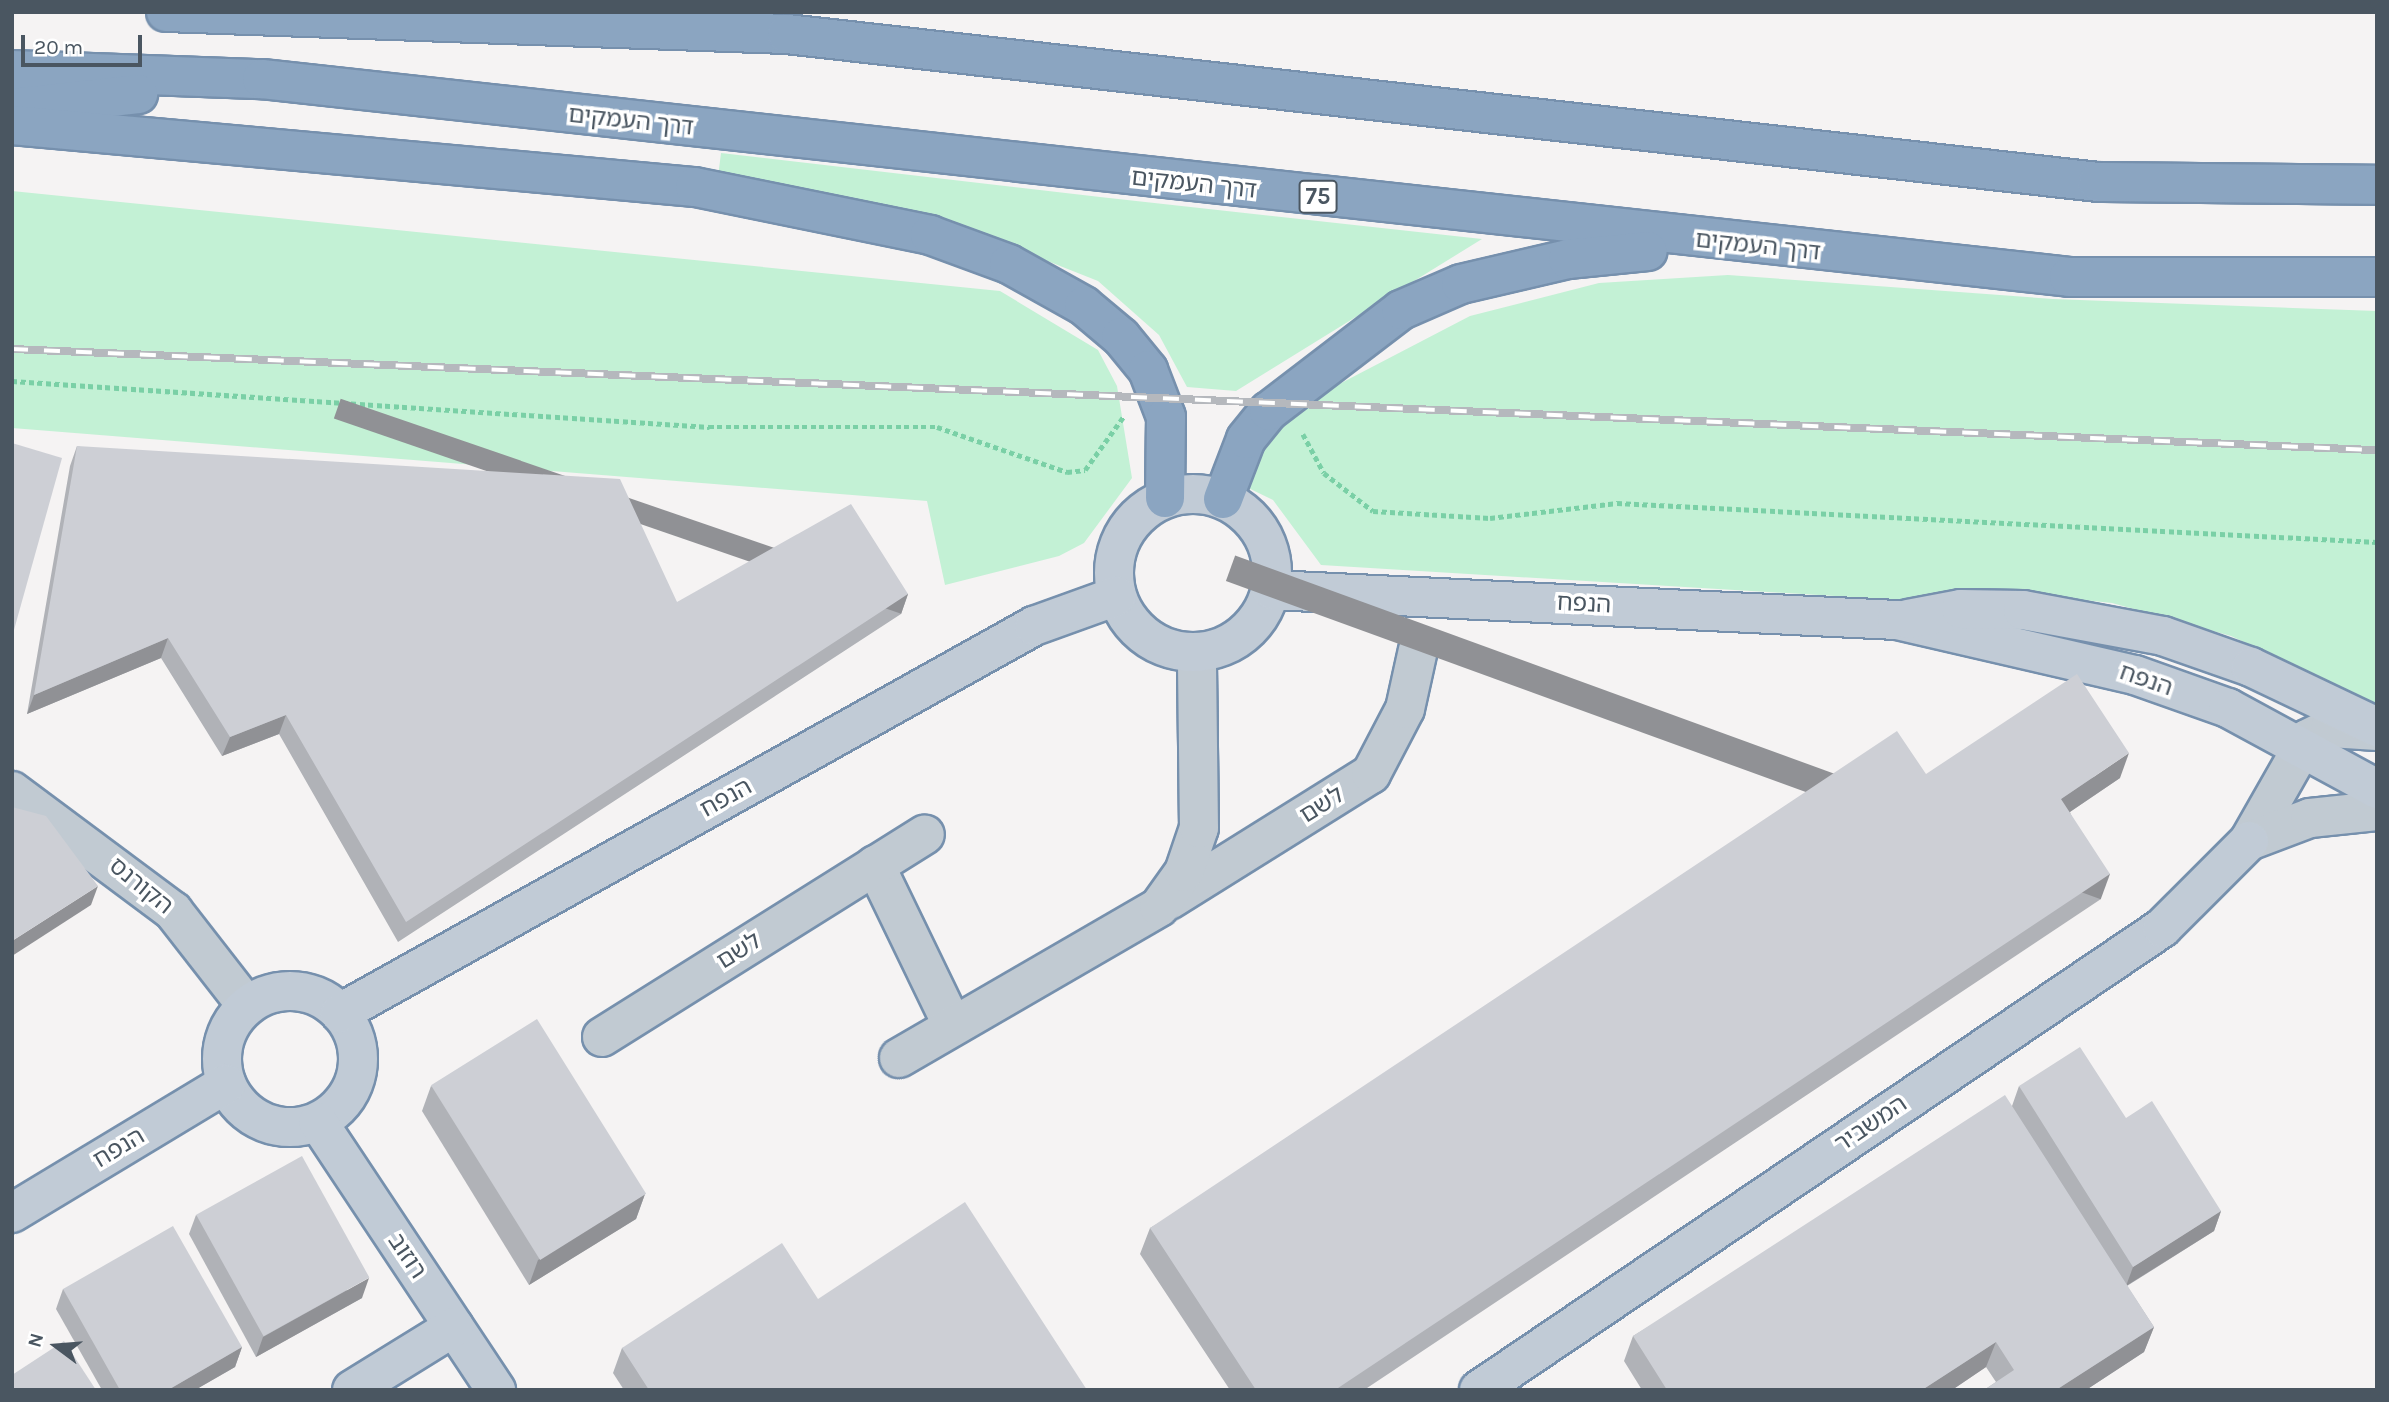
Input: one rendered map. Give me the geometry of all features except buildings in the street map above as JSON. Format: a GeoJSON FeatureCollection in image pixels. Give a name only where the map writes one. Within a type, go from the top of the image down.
{"type":"FeatureCollection","features":[{"type":"Feature","properties":{"kind":"highway"},"geometry":{"type":"LineString","coordinates":[[166,12],[787,34]]}},
{"type":"Feature","properties":{"kind":"highway"},"geometry":{"type":"LineString","coordinates":[[641,12],[787,34],[2098,182],[2377,185]]}},
{"type":"Feature","properties":{"kind":"highway","name":"דרך העמקים"},"geometry":{"type":"LineString","coordinates":[[12,70],[262,79],[1817,253],[2069,277],[2377,277]]}},
{"type":"Feature","properties":{"kind":"highway"},"geometry":{"type":"LineString","coordinates":[[12,108],[262,79]]}},
{"type":"Feature","properties":{"kind":"highway"},"geometry":{"type":"LineString","coordinates":[[12,125],[695,187],[930,234],[1009,264],[1084,306],[1121,337],[1148,370],[1166,417],[1165,498]]}},
{"type":"Feature","properties":{"kind":"highway"},"geometry":{"type":"LineString","coordinates":[[1223,499],[1246,439],[1269,411],[1401,310],[1461,284],[1568,259],[1675,248],[1817,253]]}},
{"type":"Feature","properties":{"kind":"street"},"geometry":{"type":"LineString","coordinates":[[1165,498],[1223,499],[1242,509],[1269,545],[1272,590],[1245,634],[1197,653],[1147,639],[1116,596],[1118,548],[1128,527],[1165,498]]}},
{"type":"Feature","properties":{"kind":"street","name":"הנפח"},"geometry":{"type":"LineString","coordinates":[[1272,590],[1897,621],[2135,675],[2228,708],[2377,789]]}},
{"type":"Feature","properties":{"kind":"street","name":"הנפח"},"geometry":{"type":"LineString","coordinates":[[341,1013],[1034,626],[1116,596]]}},
{"type":"Feature","properties":{"kind":"street","name":"הנפח"},"geometry":{"type":"LineString","coordinates":[[1897,621],[1961,609],[2023,610],[2102,622],[2250,667],[2377,729]]}},
{"type":"Feature","properties":{"kind":"street","name":"לשם"},"geometry":{"type":"LineString","coordinates":[[899,1058],[1159,907],[1371,774],[1405,709],[1418,650]]}},
{"type":"Feature","properties":{"kind":"street","name":"לשם"},"geometry":{"type":"LineString","coordinates":[[1159,907],[1184,872],[1199,828],[1197,653]]}},
{"type":"Feature","properties":{"kind":"street","name":"המשביר"},"geometry":{"type":"LineString","coordinates":[[1479,1390],[2162,928],[2249,841],[2300,747],[2330,728],[2377,729]]}},
{"type":"Feature","properties":{"kind":"street","name":"הקורנס"},"geometry":{"type":"LineString","coordinates":[[12,791],[173,911],[247,1006]]}},
{"type":"Feature","properties":{"kind":"street","name":"המשביר"},"geometry":{"type":"LineString","coordinates":[[2249,841],[2310,818],[2377,811]]}},
{"type":"Feature","properties":{"kind":"street","name":"לשם"},"geometry":{"type":"LineString","coordinates":[[602,1037],[925,834]]}},
{"type":"Feature","properties":{"kind":"street"},"geometry":{"type":"LineString","coordinates":[[875,865],[953,1026]]}},
{"type":"Feature","properties":{"kind":"street"},"geometry":{"type":"LineString","coordinates":[[285,991],[325,1000],[341,1013],[353,1031],[357,1074],[349,1094],[318,1122],[297,1127],[254,1118],[226,1084],[225,1042],[247,1006],[285,991]]}},
{"type":"Feature","properties":{"kind":"street","name":"הנפח"},"geometry":{"type":"LineString","coordinates":[[12,1213],[226,1084]]}},
{"type":"Feature","properties":{"kind":"street","name":"רוזוב"},"geometry":{"type":"LineString","coordinates":[[318,1122],[496,1390]]}},
{"type":"Feature","properties":{"kind":"street"},"geometry":{"type":"LineString","coordinates":[[352,1390],[454,1327]]}},
{"type":"Feature","properties":{"kind":"green space"},"geometry":{"type":"Polygon","coordinates":[[[721,153],[1482,239],[1236,391],[1187,387],[1159,335],[1098,281],[934,216],[718,177],[721,153]]]}},
{"type":"Feature","properties":{"kind":"green space"},"geometry":{"type":"Polygon","coordinates":[[[12,191],[1000,291],[1098,350],[1117,386],[1132,478],[1084,543],[1059,556],[945,585],[927,501],[12,428],[12,191]]]}},
{"type":"Feature","properties":{"kind":"green space"},"geometry":{"type":"Polygon","coordinates":[[[1728,275],[2053,299],[2377,311],[2377,704],[2231,636],[2112,603],[1989,590],[1917,601],[1321,565],[1273,500],[1238,483],[1261,441],[1322,393],[1470,316],[1599,283],[1728,275]]]}},
{"type":"Feature","properties":{"kind":"railway"},"geometry":{"type":"LineString","coordinates":[[12,349],[2377,450]]}}]}
